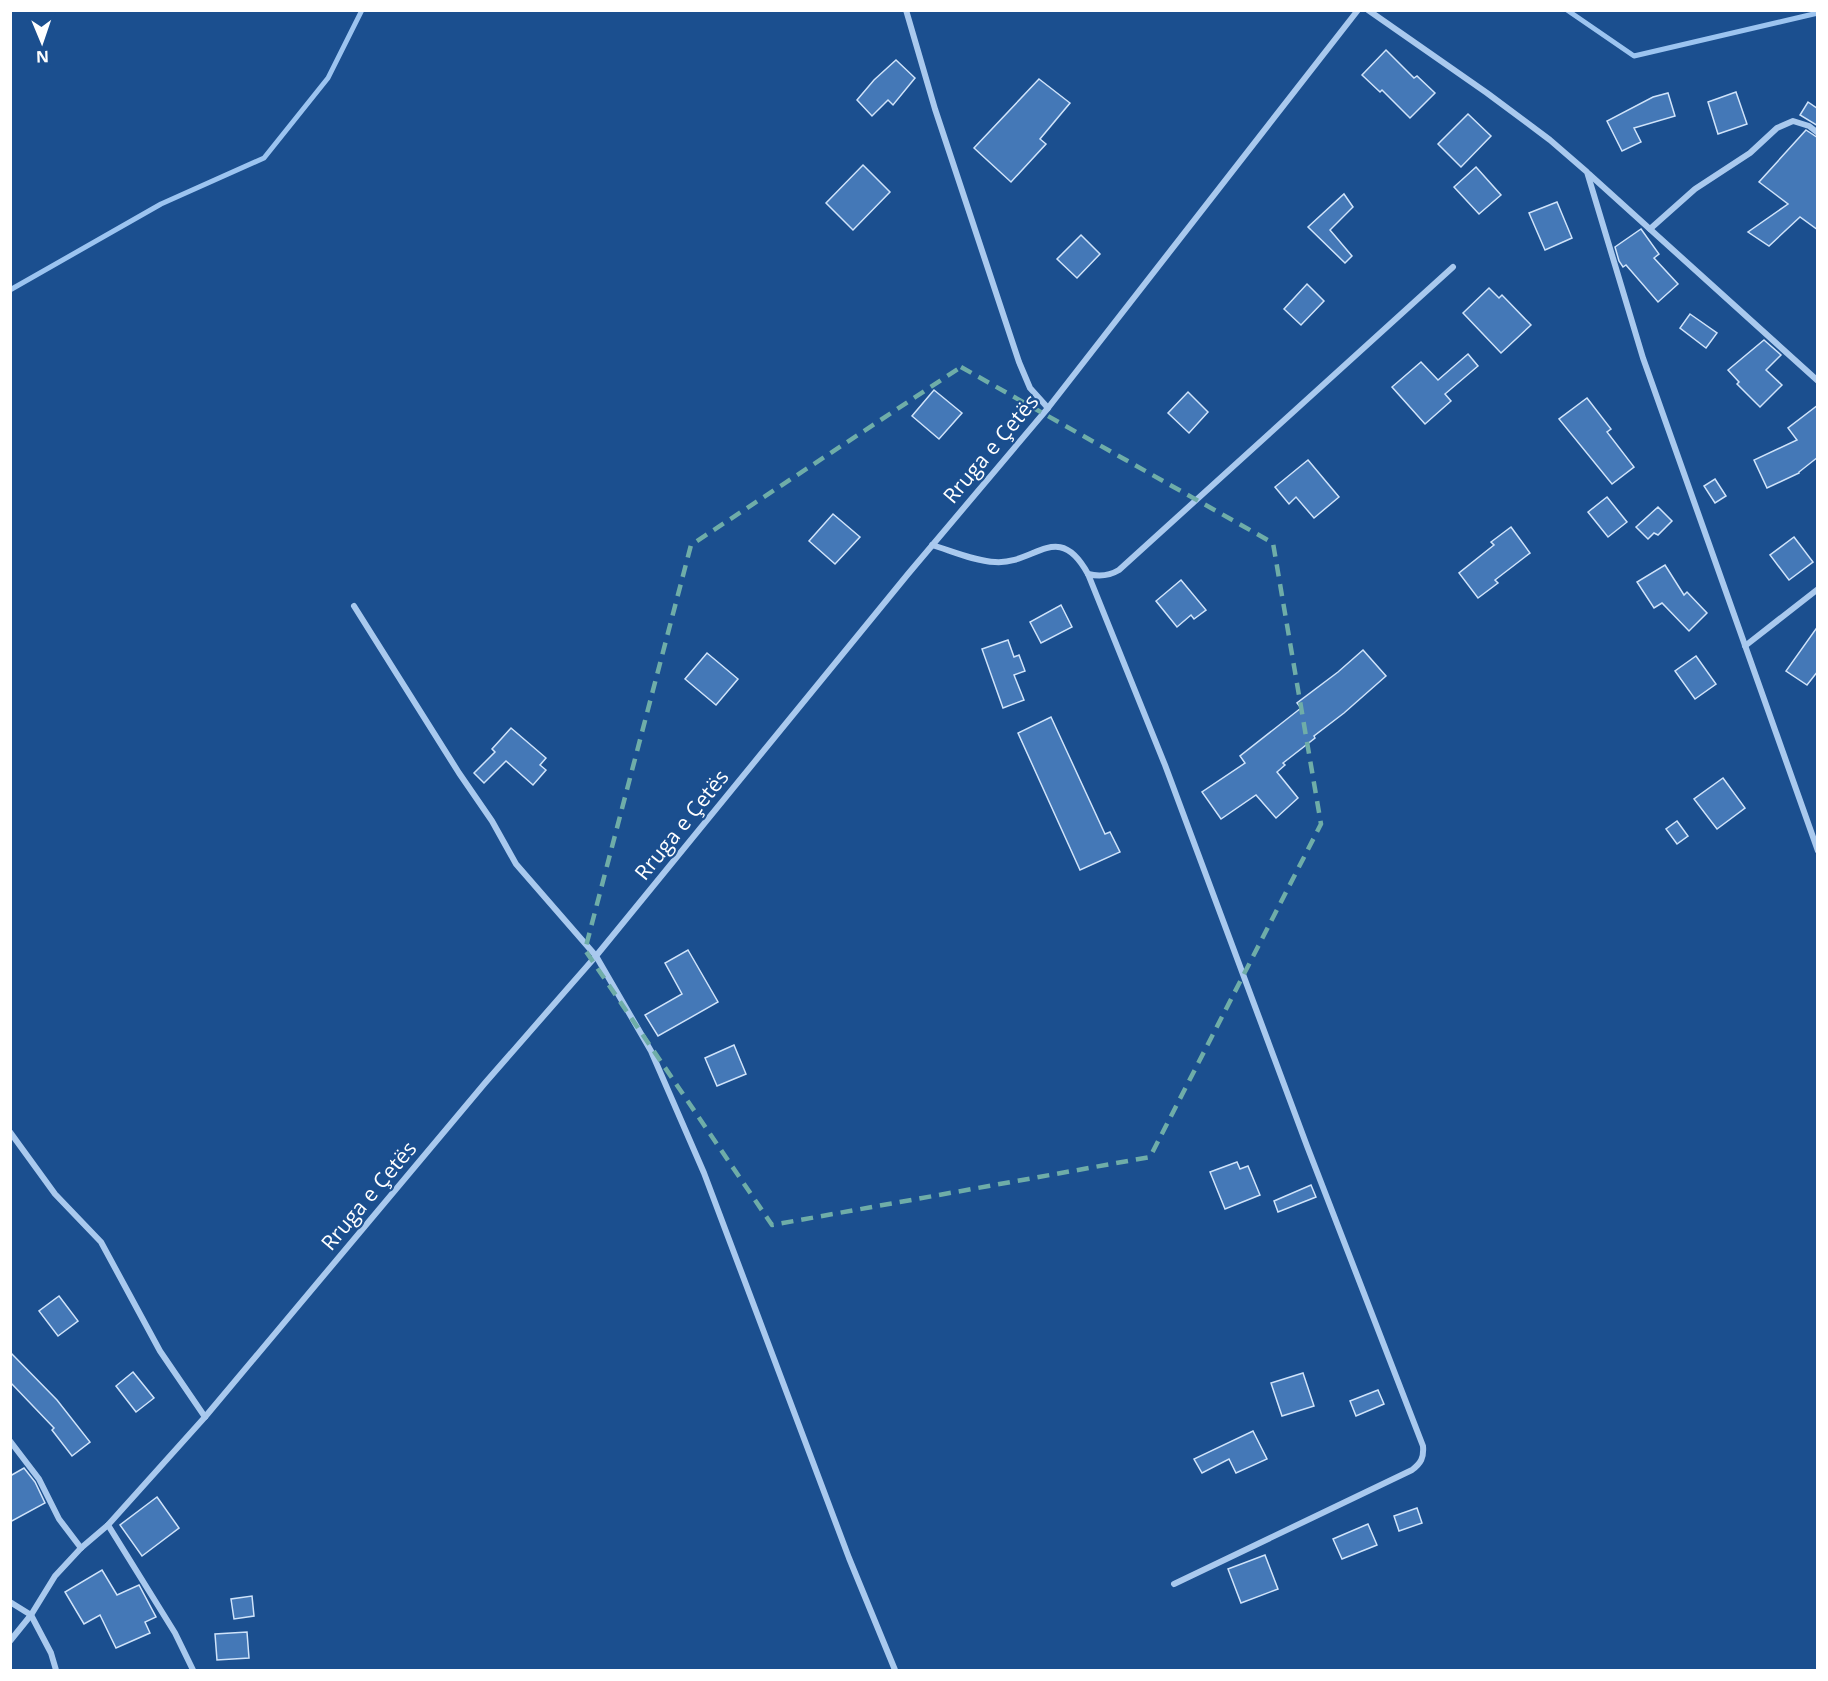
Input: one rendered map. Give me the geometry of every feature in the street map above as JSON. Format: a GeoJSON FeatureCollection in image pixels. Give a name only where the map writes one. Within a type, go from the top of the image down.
{"type":"FeatureCollection","features":[{"type":"Feature","properties":{"kind":"street"},"geometry":{"type":"LineString","coordinates":[[906,10],[935,109],[1019,362],[1030,388],[1048,408]]}},
{"type":"Feature","properties":{"kind":"street","name":"Rruga e Çetës"},"geometry":{"type":"LineString","coordinates":[[10,1641],[31,1615],[55,1576],[81,1548],[108,1525],[205,1417],[485,1083],[596,956],[932,545],[1048,408],[1358,10]]}},
{"type":"Feature","properties":{"kind":"street"},"geometry":{"type":"LineString","coordinates":[[1368,10],[1487,93],[1550,141],[1650,228],[1818,381]]}},
{"type":"Feature","properties":{"kind":"street"},"geometry":{"type":"LineString","coordinates":[[1650,228],[1695,189],[1750,153],[1777,128],[1793,121],[1809,126],[1818,133]]}},
{"type":"Feature","properties":{"kind":"street"},"geometry":{"type":"LineString","coordinates":[[1587,172],[1643,358],[1818,851]]}},
{"type":"Feature","properties":{"kind":"street"},"geometry":{"type":"LineString","coordinates":[[1088,574],[1110,575],[1119,570],[1453,267]]}},
{"type":"Feature","properties":{"kind":"street"},"geometry":{"type":"LineString","coordinates":[[932,545],[996,562],[1010,561],[1048,546],[1073,553],[1082,562],[1165,765],[1307,1146],[1423,1446],[1424,1454],[1420,1464],[1412,1470],[1174,1584]]}},
{"type":"Feature","properties":{"kind":"street"},"geometry":{"type":"LineString","coordinates":[[1745,646],[1818,589]]}},
{"type":"Feature","properties":{"kind":"street"},"geometry":{"type":"LineString","coordinates":[[354,606],[459,773],[492,821],[516,864],[596,956],[651,1051],[704,1173],[849,1558],[895,1671]]}},
{"type":"Feature","properties":{"kind":"street"},"geometry":{"type":"LineString","coordinates":[[10,1132],[55,1194],[101,1242],[160,1351],[205,1417]]}},
{"type":"Feature","properties":{"kind":"street"},"geometry":{"type":"LineString","coordinates":[[10,1441],[39,1479],[59,1519],[81,1548]]}},
{"type":"Feature","properties":{"kind":"street"},"geometry":{"type":"LineString","coordinates":[[108,1525],[175,1633],[193,1671]]}},
{"type":"Feature","properties":{"kind":"street"},"geometry":{"type":"LineString","coordinates":[[10,1602],[31,1615],[51,1653],[56,1671]]}},
{"type":"Feature","properties":{"kind":"highlighted area"},"geometry":{"type":"Polygon","coordinates":[[[961,367],[1273,543],[1321,824],[1150,1157],[772,1225],[585,950],[691,545],[961,367]]]}},
{"type":"Feature","properties":{"kind":"building"},"geometry":{"type":"Polygon","coordinates":[[[1386,50],[1414,78],[1417,76],[1435,93],[1410,118],[1382,90],[1380,92],[1362,75],[1386,50]]]}},
{"type":"Feature","properties":{"kind":"building"},"geometry":{"type":"Polygon","coordinates":[[[896,60],[915,78],[893,105],[888,100],[872,116],[857,100],[896,60]]]}},
{"type":"Feature","properties":{"kind":"building"},"geometry":{"type":"Polygon","coordinates":[[[1039,79],[1070,103],[1040,139],[1046,144],[1011,182],[974,148],[1039,79]]]}},
{"type":"Feature","properties":{"kind":"building"},"geometry":{"type":"Polygon","coordinates":[[[1736,92],[1747,124],[1718,134],[1708,102],[1736,92]]]}},
{"type":"Feature","properties":{"kind":"building"},"geometry":{"type":"Polygon","coordinates":[[[1668,93],[1675,116],[1634,128],[1641,142],[1622,151],[1607,121],[1653,97],[1668,93]]]}},
{"type":"Feature","properties":{"kind":"building"},"geometry":{"type":"Polygon","coordinates":[[[1808,102],[1818,109],[1818,126],[1800,115],[1808,102]]]}},
{"type":"Feature","properties":{"kind":"building"},"geometry":{"type":"Polygon","coordinates":[[[1468,114],[1491,136],[1461,167],[1438,144],[1468,114]]]}},
{"type":"Feature","properties":{"kind":"building"},"geometry":{"type":"Polygon","coordinates":[[[1806,130],[1818,138],[1818,230],[1800,217],[1769,246],[1748,232],[1788,204],[1759,182],[1806,130]]]}},
{"type":"Feature","properties":{"kind":"building"},"geometry":{"type":"Polygon","coordinates":[[[863,165],[890,192],[853,230],[826,203],[863,165]]]}},
{"type":"Feature","properties":{"kind":"building"},"geometry":{"type":"Polygon","coordinates":[[[1476,167],[1501,195],[1479,214],[1454,187],[1476,167]]]}},
{"type":"Feature","properties":{"kind":"building"},"geometry":{"type":"Polygon","coordinates":[[[1344,194],[1353,207],[1330,230],[1352,256],[1345,263],[1308,227],[1344,194]]]}},
{"type":"Feature","properties":{"kind":"building"},"geometry":{"type":"Polygon","coordinates":[[[1557,202],[1572,238],[1545,250],[1529,213],[1557,202]]]}},
{"type":"Feature","properties":{"kind":"building"},"geometry":{"type":"Polygon","coordinates":[[[1641,229],[1659,254],[1654,258],[1678,284],[1658,302],[1626,265],[1623,267],[1615,247],[1641,229]]]}},
{"type":"Feature","properties":{"kind":"building"},"geometry":{"type":"Polygon","coordinates":[[[1081,235],[1100,254],[1077,278],[1057,259],[1081,235]]]}},
{"type":"Feature","properties":{"kind":"building"},"geometry":{"type":"Polygon","coordinates":[[[1307,284],[1324,301],[1301,325],[1284,309],[1307,284]]]}},
{"type":"Feature","properties":{"kind":"building"},"geometry":{"type":"Polygon","coordinates":[[[1489,288],[1499,298],[1502,295],[1531,325],[1501,353],[1463,313],[1489,288]]]}},
{"type":"Feature","properties":{"kind":"building"},"geometry":{"type":"Polygon","coordinates":[[[1690,314],[1717,333],[1706,348],[1680,328],[1690,314]]]}},
{"type":"Feature","properties":{"kind":"building"},"geometry":{"type":"Polygon","coordinates":[[[1764,340],[1781,355],[1766,370],[1782,385],[1760,407],[1737,384],[1739,382],[1728,370],[1764,340]]]}},
{"type":"Feature","properties":{"kind":"building"},"geometry":{"type":"Polygon","coordinates":[[[1468,354],[1478,366],[1445,394],[1451,401],[1425,424],[1392,387],[1421,362],[1438,380],[1468,354]]]}},
{"type":"Feature","properties":{"kind":"building"},"geometry":{"type":"Polygon","coordinates":[[[934,390],[962,413],[939,439],[912,416],[934,390]]]}},
{"type":"Feature","properties":{"kind":"building"},"geometry":{"type":"Polygon","coordinates":[[[1188,392],[1208,412],[1189,433],[1168,413],[1188,392]]]}},
{"type":"Feature","properties":{"kind":"building"},"geometry":{"type":"Polygon","coordinates":[[[1587,398],[1611,429],[1607,432],[1634,467],[1612,484],[1559,419],[1587,398]]]}},
{"type":"Feature","properties":{"kind":"building"},"geometry":{"type":"Polygon","coordinates":[[[1818,405],[1818,457],[1799,473],[1767,488],[1754,460],[1797,440],[1788,428],[1818,405]]]}},
{"type":"Feature","properties":{"kind":"building"},"geometry":{"type":"Polygon","coordinates":[[[1308,460],[1339,497],[1314,518],[1296,497],[1289,504],[1275,487],[1308,460]]]}},
{"type":"Feature","properties":{"kind":"building"},"geometry":{"type":"Polygon","coordinates":[[[1715,479],[1726,496],[1715,503],[1704,486],[1715,479]]]}},
{"type":"Feature","properties":{"kind":"building"},"geometry":{"type":"Polygon","coordinates":[[[1607,497],[1627,522],[1608,537],[1588,512],[1607,497]]]}},
{"type":"Feature","properties":{"kind":"building"},"geometry":{"type":"Polygon","coordinates":[[[1658,507],[1672,521],[1658,535],[1654,533],[1648,539],[1636,527],[1658,507]]]}},
{"type":"Feature","properties":{"kind":"building"},"geometry":{"type":"Polygon","coordinates":[[[833,514],[860,537],[835,564],[809,541],[833,514]]]}},
{"type":"Feature","properties":{"kind":"building"},"geometry":{"type":"Polygon","coordinates":[[[1511,527],[1530,553],[1495,580],[1498,583],[1478,598],[1459,573],[1494,545],[1491,542],[1511,527]]]}},
{"type":"Feature","properties":{"kind":"building"},"geometry":{"type":"Polygon","coordinates":[[[1794,537],[1813,562],[1789,580],[1770,555],[1794,537]]]}},
{"type":"Feature","properties":{"kind":"building"},"geometry":{"type":"Polygon","coordinates":[[[1665,565],[1684,595],[1687,592],[1707,613],[1689,631],[1662,603],[1654,608],[1637,582],[1665,565]]]}},
{"type":"Feature","properties":{"kind":"building"},"geometry":{"type":"Polygon","coordinates":[[[1181,580],[1206,610],[1194,619],[1191,615],[1177,627],[1156,601],[1181,580]]]}},
{"type":"Feature","properties":{"kind":"building"},"geometry":{"type":"Polygon","coordinates":[[[1061,605],[1072,627],[1041,643],[1030,622],[1061,605]]]}},
{"type":"Feature","properties":{"kind":"building"},"geometry":{"type":"Polygon","coordinates":[[[1818,626],[1818,671],[1807,685],[1786,671],[1818,626]]]}},
{"type":"Feature","properties":{"kind":"building"},"geometry":{"type":"Polygon","coordinates":[[[1008,640],[1014,657],[1019,655],[1025,671],[1014,675],[1024,700],[1003,708],[982,649],[1008,640]]]}},
{"type":"Feature","properties":{"kind":"building"},"geometry":{"type":"Polygon","coordinates":[[[1363,650],[1386,676],[1283,763],[1285,765],[1277,772],[1298,798],[1276,818],[1256,795],[1221,819],[1202,792],[1245,763],[1240,756],[1301,708],[1297,703],[1363,650]]]}},
{"type":"Feature","properties":{"kind":"building"},"geometry":{"type":"Polygon","coordinates":[[[707,653],[738,679],[716,705],[685,679],[707,653]]]}},
{"type":"Feature","properties":{"kind":"building"},"geometry":{"type":"Polygon","coordinates":[[[1696,656],[1716,684],[1695,699],[1675,671],[1696,656]]]}},
{"type":"Feature","properties":{"kind":"building"},"geometry":{"type":"Polygon","coordinates":[[[1051,717],[1105,834],[1110,832],[1120,852],[1080,870],[1018,733],[1051,717]]]}},
{"type":"Feature","properties":{"kind":"building"},"geometry":{"type":"Polygon","coordinates":[[[511,728],[546,758],[540,765],[546,770],[533,785],[506,761],[484,783],[474,773],[495,752],[492,749],[511,728]]]}},
{"type":"Feature","properties":{"kind":"building"},"geometry":{"type":"Polygon","coordinates":[[[1723,778],[1745,808],[1717,829],[1694,799],[1723,778]]]}},
{"type":"Feature","properties":{"kind":"building"},"geometry":{"type":"Polygon","coordinates":[[[1677,821],[1688,836],[1677,844],[1666,829],[1677,821]]]}},
{"type":"Feature","properties":{"kind":"building"},"geometry":{"type":"Polygon","coordinates":[[[688,950],[718,1002],[658,1036],[645,1015],[682,994],[665,963],[688,950]]]}},
{"type":"Feature","properties":{"kind":"building"},"geometry":{"type":"Polygon","coordinates":[[[734,1045],[746,1074],[717,1086],[705,1058],[734,1045]]]}},
{"type":"Feature","properties":{"kind":"building"},"geometry":{"type":"Polygon","coordinates":[[[1237,1162],[1240,1169],[1248,1166],[1260,1195],[1225,1209],[1210,1172],[1237,1162]]]}},
{"type":"Feature","properties":{"kind":"building"},"geometry":{"type":"Polygon","coordinates":[[[1311,1185],[1316,1197],[1278,1212],[1274,1201],[1311,1185]]]}},
{"type":"Feature","properties":{"kind":"building"},"geometry":{"type":"Polygon","coordinates":[[[59,1296],[78,1321],[58,1336],[39,1311],[59,1296]]]}},
{"type":"Feature","properties":{"kind":"building"},"geometry":{"type":"Polygon","coordinates":[[[10,1352],[57,1400],[90,1442],[72,1456],[52,1430],[54,1428],[10,1382],[10,1352]]]}},
{"type":"Feature","properties":{"kind":"building"},"geometry":{"type":"Polygon","coordinates":[[[133,1372],[154,1398],[136,1412],[116,1386],[133,1372]]]}},
{"type":"Feature","properties":{"kind":"building"},"geometry":{"type":"Polygon","coordinates":[[[1303,1373],[1314,1406],[1282,1416],[1271,1383],[1303,1373]]]}},
{"type":"Feature","properties":{"kind":"building"},"geometry":{"type":"Polygon","coordinates":[[[1378,1390],[1384,1404],[1356,1416],[1350,1401],[1378,1390]]]}},
{"type":"Feature","properties":{"kind":"building"},"geometry":{"type":"Polygon","coordinates":[[[1253,1431],[1267,1459],[1236,1473],[1229,1459],[1202,1473],[1194,1459],[1253,1431]]]}},
{"type":"Feature","properties":{"kind":"building"},"geometry":{"type":"Polygon","coordinates":[[[24,1468],[35,1482],[45,1503],[10,1522],[10,1476],[24,1468]]]}},
{"type":"Feature","properties":{"kind":"building"},"geometry":{"type":"Polygon","coordinates":[[[157,1497],[179,1528],[142,1556],[120,1525],[157,1497]]]}},
{"type":"Feature","properties":{"kind":"building"},"geometry":{"type":"Polygon","coordinates":[[[1417,1508],[1422,1523],[1399,1531],[1394,1516],[1417,1508]]]}},
{"type":"Feature","properties":{"kind":"building"},"geometry":{"type":"Polygon","coordinates":[[[1368,1524],[1377,1545],[1342,1559],[1333,1539],[1368,1524]]]}},
{"type":"Feature","properties":{"kind":"building"},"geometry":{"type":"Polygon","coordinates":[[[1265,1555],[1278,1589],[1241,1603],[1228,1569],[1265,1555]]]}},
{"type":"Feature","properties":{"kind":"building"},"geometry":{"type":"Polygon","coordinates":[[[102,1570],[117,1595],[139,1585],[156,1617],[145,1622],[150,1633],[116,1648],[100,1615],[84,1624],[65,1592],[102,1570]]]}},
{"type":"Feature","properties":{"kind":"building"},"geometry":{"type":"Polygon","coordinates":[[[252,1596],[254,1616],[234,1619],[231,1599],[252,1596]]]}},
{"type":"Feature","properties":{"kind":"building"},"geometry":{"type":"Polygon","coordinates":[[[247,1632],[249,1658],[217,1660],[215,1634],[247,1632]]]}},
{"type":"Feature","properties":{"kind":"waterway"},"geometry":{"type":"LineString","coordinates":[[10,290],[161,204],[264,158],[328,78],[362,10]]}},
{"type":"Feature","properties":{"kind":"waterway"},"geometry":{"type":"LineString","coordinates":[[1567,10],[1634,56],[1818,13]]}}]}
